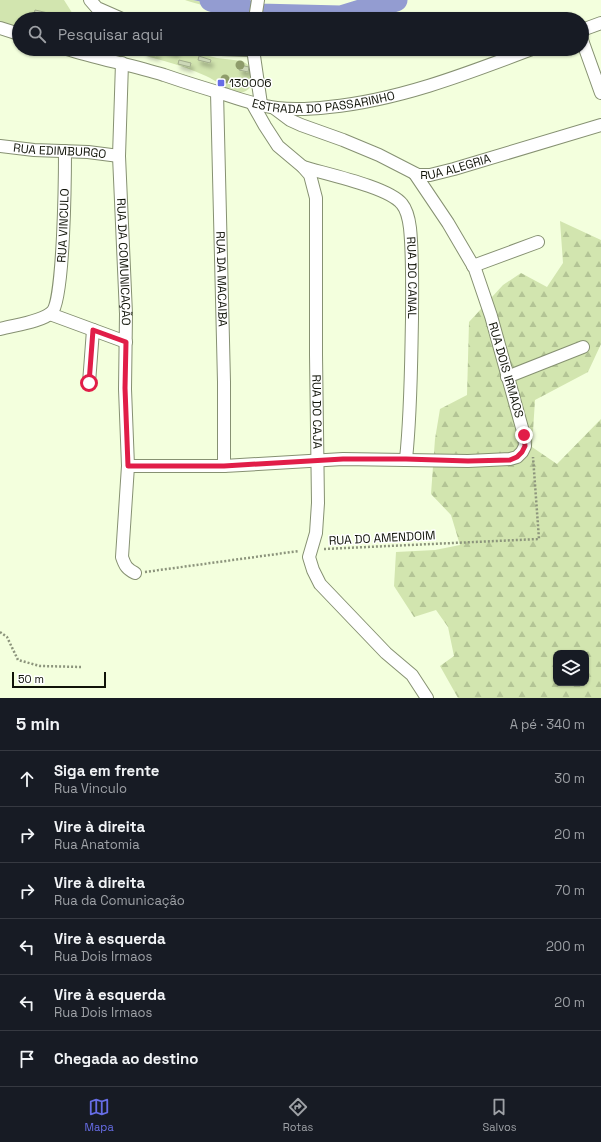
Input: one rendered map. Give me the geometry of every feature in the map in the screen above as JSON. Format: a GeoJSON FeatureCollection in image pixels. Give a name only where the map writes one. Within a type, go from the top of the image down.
{"type":"FeatureCollection","features":[{"type":"Feature","properties":{"kind":"street"},"geometry":{"type":"LineString","coordinates":[[90,0],[97,8],[106,12]]}},
{"type":"Feature","properties":{"kind":"street"},"geometry":{"type":"LineString","coordinates":[[256,12],[257,1]]}},
{"type":"Feature","properties":{"kind":"street"},"geometry":{"type":"LineString","coordinates":[[589,27],[601,23]]}},
{"type":"Feature","properties":{"kind":"street"},"geometry":{"type":"LineString","coordinates":[[0,28],[12,32]]}},
{"type":"Feature","properties":{"kind":"street","name":"ESTRADA DO PASSARINHO"},"geometry":{"type":"LineString","coordinates":[[94,56],[262,105],[294,109],[364,102],[417,90],[472,72],[514,56]]}},
{"type":"Feature","properties":{"kind":"street"},"geometry":{"type":"LineString","coordinates":[[254,56],[265,126],[278,146],[303,168]]}},
{"type":"Feature","properties":{"kind":"street"},"geometry":{"type":"LineString","coordinates":[[588,56],[601,94]]}},
{"type":"Feature","properties":{"kind":"street","name":"RUA DA COMUNICAÇÃO"},"geometry":{"type":"LineString","coordinates":[[122,63],[119,156],[124,260],[126,342],[125,388],[128,466],[122,557],[128,570],[135,574]]}},
{"type":"Feature","properties":{"kind":"street","name":"RUA DA MACAIBA"},"geometry":{"type":"LineString","coordinates":[[217,92],[224,382],[224,466]]}},
{"type":"Feature","properties":{"kind":"street","name":"RUA ALEGRIA"},"geometry":{"type":"LineString","coordinates":[[262,105],[301,125],[379,155],[418,175],[430,175],[454,169],[601,125]]}},
{"type":"Feature","properties":{"kind":"street","name":"RUA EDIMBURGO"},"geometry":{"type":"LineString","coordinates":[[0,146],[34,150],[88,152],[119,156]]}},
{"type":"Feature","properties":{"kind":"street","name":"RUA VINCULO"},"geometry":{"type":"LineString","coordinates":[[50,314],[53,311],[57,299],[64,210],[65,151]]}},
{"type":"Feature","properties":{"kind":"street","name":"RUA DO CAJA"},"geometry":{"type":"LineString","coordinates":[[303,168],[310,176],[316,198],[318,522],[309,557],[313,570],[320,584],[386,653],[412,675],[427,698]]}},
{"type":"Feature","properties":{"kind":"street","name":"RUA DO CANAL"},"geometry":{"type":"LineString","coordinates":[[303,168],[359,182],[373,188],[395,198],[402,204],[407,214],[410,227],[412,276],[410,424],[406,459]]}},
{"type":"Feature","properties":{"kind":"street","name":"RUA DOIS IRMAOS"},"geometry":{"type":"LineString","coordinates":[[128,466],[224,466],[317,460],[510,460],[517,457],[522,452],[525,446],[524,435],[491,316],[473,266],[448,224],[415,174]]}},
{"type":"Feature","properties":{"kind":"street"},"geometry":{"type":"LineString","coordinates":[[473,266],[538,242]]}},
{"type":"Feature","properties":{"kind":"street"},"geometry":{"type":"LineString","coordinates":[[0,329],[45,317],[50,314],[126,342]]}},
{"type":"Feature","properties":{"kind":"street"},"geometry":{"type":"LineString","coordinates":[[89,383],[93,330]]}},
{"type":"Feature","properties":{"kind":"street"},"geometry":{"type":"LineString","coordinates":[[508,377],[583,347]]}},
{"type":"Feature","properties":{"kind":"path","name":"RUA DO AMENDOIM"},"geometry":{"type":"LineString","coordinates":[[135,574],[311,550],[539,539],[533,455]]}},
{"type":"Feature","properties":{"kind":"path"},"geometry":{"type":"LineString","coordinates":[[0,632],[7,637],[18,660],[40,666],[81,667]]}},
{"type":"Feature","properties":{"kind":"green space"},"geometry":{"type":"Polygon","coordinates":[[[0,0],[64,0],[72,12],[12,12],[12,26],[0,22],[0,0]]]}},
{"type":"Feature","properties":{"kind":"green space"},"geometry":{"type":"Polygon","coordinates":[[[185,0],[193,0],[217,5],[223,11],[234,12],[219,12],[185,0]]]}},
{"type":"Feature","properties":{"kind":"green space"},"geometry":{"type":"Polygon","coordinates":[[[146,56],[209,56],[242,61],[251,68],[253,82],[250,88],[246,91],[236,91],[227,88],[206,76],[146,56]]]}},
{"type":"Feature","properties":{"kind":"green space"},"geometry":{"type":"Polygon","coordinates":[[[560,221],[601,240],[601,344],[588,372],[535,400],[532,447],[557,464],[601,419],[601,698],[458,698],[440,666],[454,656],[448,627],[436,610],[414,617],[394,586],[396,552],[435,550],[460,545],[451,515],[431,494],[435,439],[440,409],[467,395],[469,322],[503,285],[521,273],[547,287],[563,263],[560,221]]]}},
{"type":"Feature","properties":{"kind":"water"},"geometry":{"type":"Polygon","coordinates":[[[193,0],[226,0],[248,5],[247,12],[223,11],[217,5],[193,0]]]}},
{"type":"Feature","properties":{"kind":"building"},"geometry":{"type":"Polygon","coordinates":[[[199,56],[211,60],[210,63],[198,60],[199,56]]]}},
{"type":"Feature","properties":{"kind":"building"},"geometry":{"type":"Polygon","coordinates":[[[179,60],[191,63],[190,67],[178,64],[179,60]]]}},
{"type":"Feature","properties":{"kind":"building"},"geometry":{"type":"Polygon","coordinates":[[[240,65],[249,67],[248,72],[239,70],[240,65]]]}},
{"type":"Feature","properties":{"kind":"waterway"},"geometry":{"type":"LineString","coordinates":[[211,0],[249,12]]}},
{"type":"Feature","properties":{"kind":"waterway"},"geometry":{"type":"LineString","coordinates":[[357,12],[396,0]]}},
{"type":"Feature","properties":{"kind":"place","name":"130006"},"geometry":{"type":"Point","coordinates":[221,83]}},
{"type":"Feature","properties":{"kind":"route"},"geometry":{"type":"LineString","coordinates":[[89,383],[93,330],[126,342],[125,388],[128,466],[224,466],[343,459],[468,461],[510,460],[517,457],[522,452],[525,446],[524,435]]}}]}
